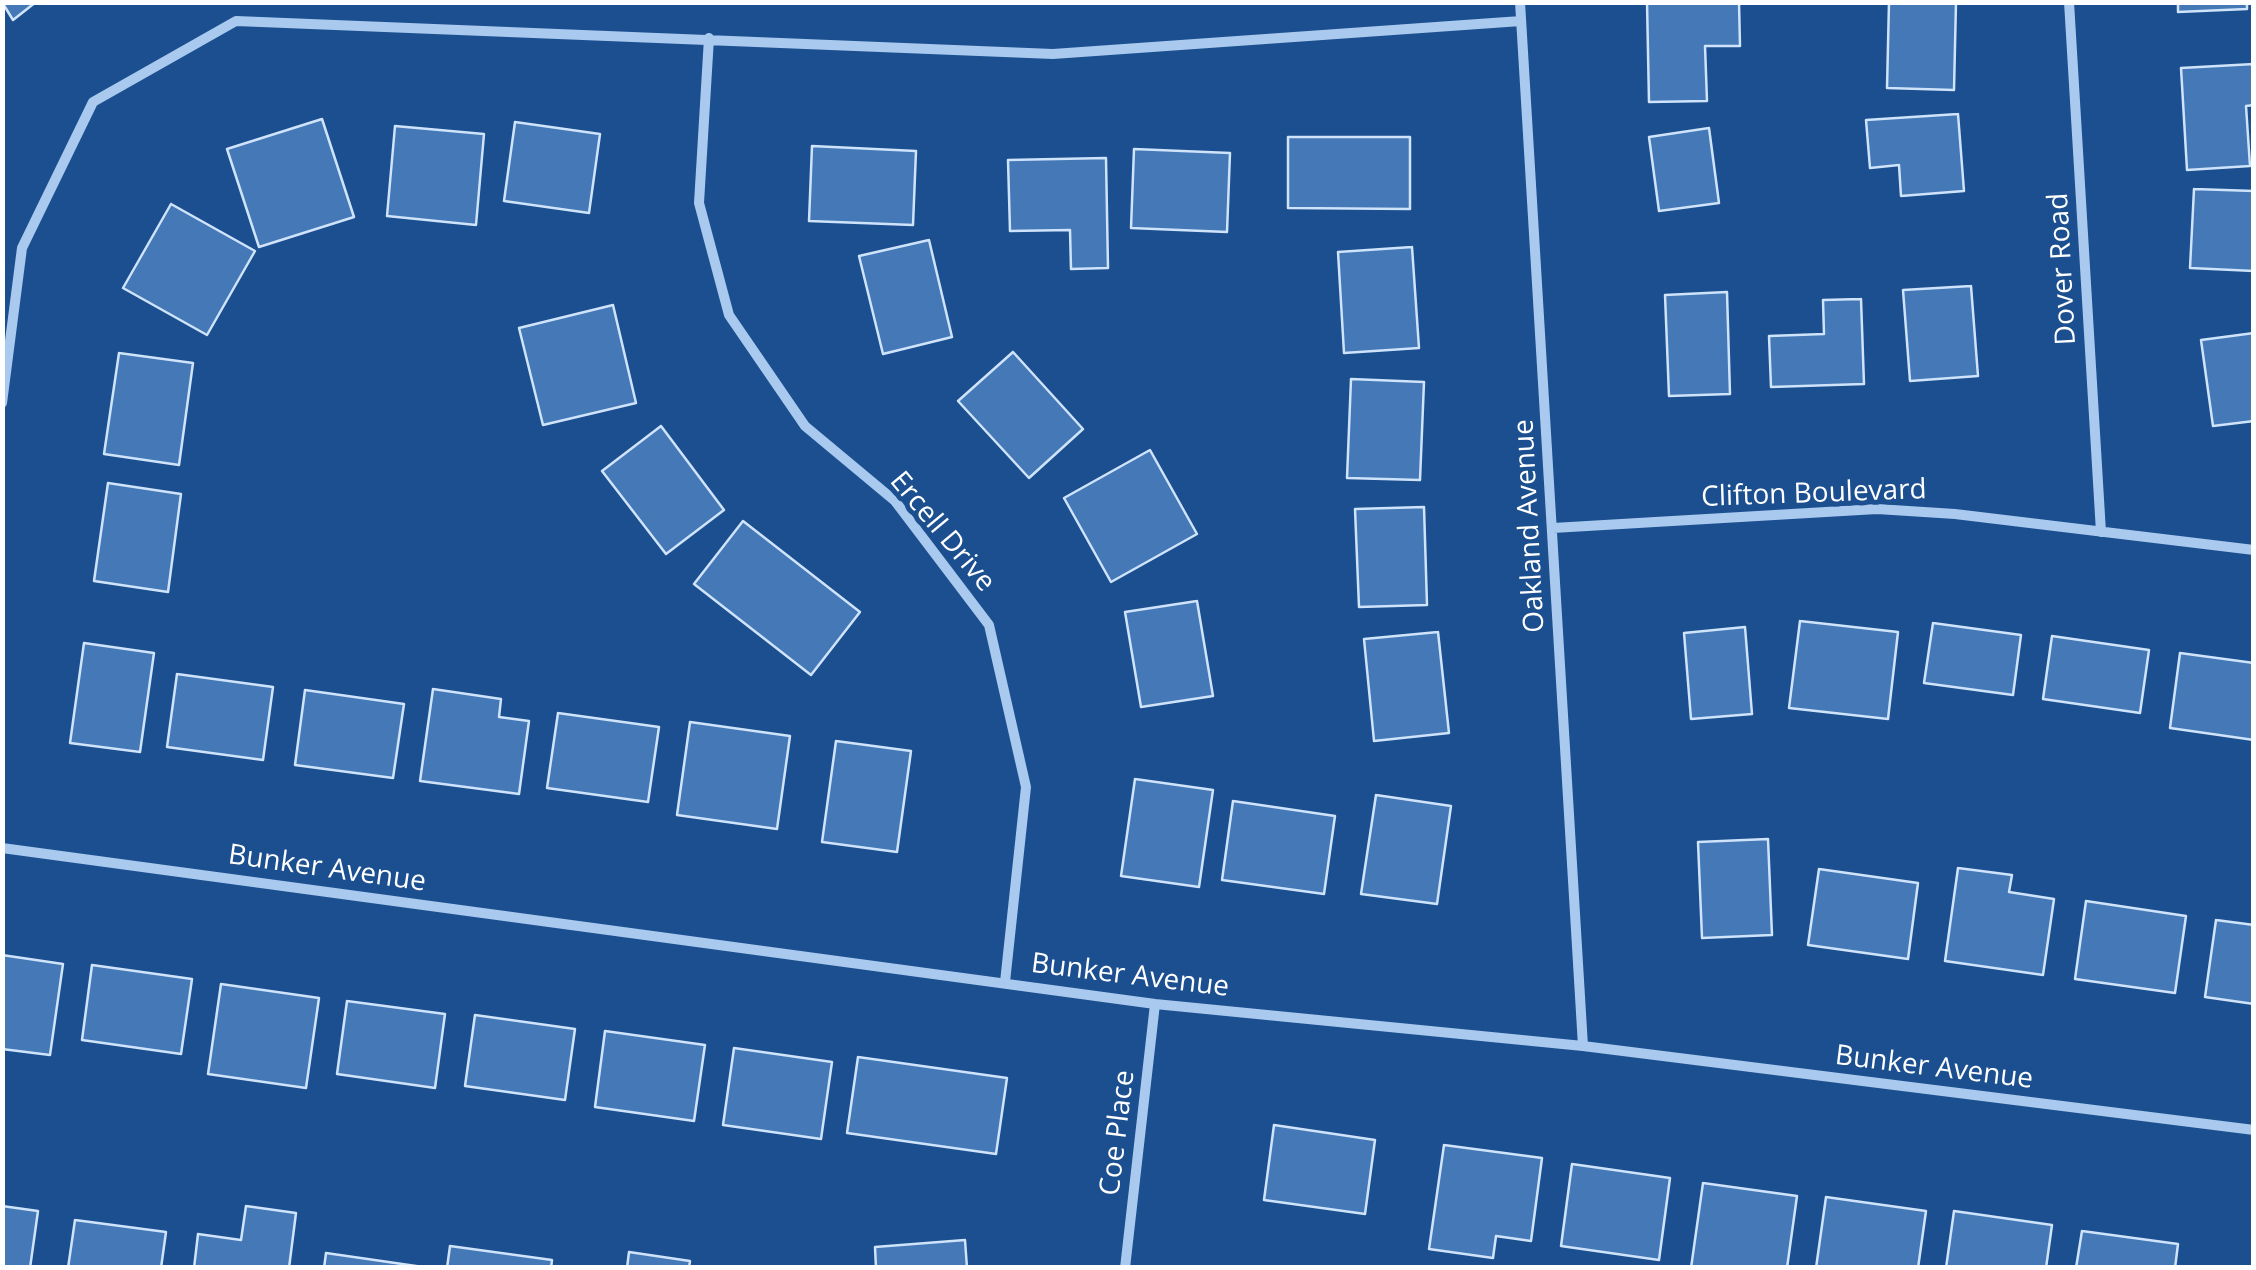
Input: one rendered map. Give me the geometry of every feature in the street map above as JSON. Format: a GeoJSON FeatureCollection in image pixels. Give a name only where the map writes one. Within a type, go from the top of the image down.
{"type":"FeatureCollection","features":[{"type":"Feature","properties":{"kind":"street","name":"Oakland Avenue"},"geometry":{"type":"LineString","coordinates":[[1520,2],[1583,1046]]}},
{"type":"Feature","properties":{"kind":"street","name":"Dover Road"},"geometry":{"type":"LineString","coordinates":[[2070,2],[2101,532]]}},
{"type":"Feature","properties":{"kind":"street"},"geometry":{"type":"LineString","coordinates":[[2,403],[22,248],[94,102],[236,21],[1053,54],[1522,20]]}},
{"type":"Feature","properties":{"kind":"street","name":"Ercell Drive"},"geometry":{"type":"LineString","coordinates":[[708,38],[699,203],[729,315],[805,426],[895,502],[989,625],[1026,787],[1006,982]]}},
{"type":"Feature","properties":{"kind":"street","name":"Clifton Boulevard"},"geometry":{"type":"LineString","coordinates":[[1553,528],[1877,509],[1954,514],[2254,550]]}},
{"type":"Feature","properties":{"kind":"street","name":"Bunker Avenue"},"geometry":{"type":"LineString","coordinates":[[2,848],[1156,1004],[1583,1046],[2254,1130]]}},
{"type":"Feature","properties":{"kind":"street","name":"Coe Place"},"geometry":{"type":"LineString","coordinates":[[1125,1268],[1156,1004]]}},
{"type":"Feature","properties":{"kind":"building"},"geometry":{"type":"Polygon","coordinates":[[[2,2],[36,2],[13,20],[2,2]]]}},
{"type":"Feature","properties":{"kind":"building"},"geometry":{"type":"Polygon","coordinates":[[[1647,2],[1739,2],[1740,46],[1705,46],[1707,101],[1649,102],[1647,2]]]}},
{"type":"Feature","properties":{"kind":"building"},"geometry":{"type":"Polygon","coordinates":[[[1889,2],[1956,2],[1954,90],[1887,88],[1889,2]]]}},
{"type":"Feature","properties":{"kind":"building"},"geometry":{"type":"Polygon","coordinates":[[[2178,2],[2247,2],[2247,9],[2178,12],[2178,2]]]}},
{"type":"Feature","properties":{"kind":"building"},"geometry":{"type":"Polygon","coordinates":[[[2254,64],[2254,105],[2246,106],[2250,166],[2187,170],[2181,68],[2254,64]]]}},
{"type":"Feature","properties":{"kind":"building"},"geometry":{"type":"Polygon","coordinates":[[[1958,114],[1964,191],[1901,196],[1899,165],[1870,168],[1866,120],[1958,114]]]}},
{"type":"Feature","properties":{"kind":"building"},"geometry":{"type":"Polygon","coordinates":[[[322,119],[354,217],[259,247],[227,149],[322,119]]]}},
{"type":"Feature","properties":{"kind":"building"},"geometry":{"type":"Polygon","coordinates":[[[515,122],[600,134],[589,213],[504,201],[515,122]]]}},
{"type":"Feature","properties":{"kind":"building"},"geometry":{"type":"Polygon","coordinates":[[[395,126],[484,134],[476,225],[387,216],[395,126]]]}},
{"type":"Feature","properties":{"kind":"building"},"geometry":{"type":"Polygon","coordinates":[[[1709,128],[1719,203],[1659,211],[1649,137],[1709,128]]]}},
{"type":"Feature","properties":{"kind":"building"},"geometry":{"type":"Polygon","coordinates":[[[1288,137],[1410,137],[1410,209],[1288,208],[1288,137]]]}},
{"type":"Feature","properties":{"kind":"building"},"geometry":{"type":"Polygon","coordinates":[[[812,146],[916,151],[913,225],[809,221],[812,146]]]}},
{"type":"Feature","properties":{"kind":"building"},"geometry":{"type":"Polygon","coordinates":[[[1134,149],[1230,153],[1227,232],[1131,228],[1134,149]]]}},
{"type":"Feature","properties":{"kind":"building"},"geometry":{"type":"Polygon","coordinates":[[[1106,158],[1108,268],[1071,269],[1070,230],[1010,231],[1008,160],[1106,158]]]}},
{"type":"Feature","properties":{"kind":"building"},"geometry":{"type":"Polygon","coordinates":[[[2194,189],[2254,191],[2254,271],[2190,268],[2194,189]]]}},
{"type":"Feature","properties":{"kind":"building"},"geometry":{"type":"Polygon","coordinates":[[[171,204],[255,251],[207,335],[123,288],[171,204]]]}},
{"type":"Feature","properties":{"kind":"building"},"geometry":{"type":"Polygon","coordinates":[[[929,240],[952,337],[883,354],[859,256],[929,240]]]}},
{"type":"Feature","properties":{"kind":"building"},"geometry":{"type":"Polygon","coordinates":[[[1412,247],[1419,348],[1344,353],[1338,252],[1412,247]]]}},
{"type":"Feature","properties":{"kind":"building"},"geometry":{"type":"Polygon","coordinates":[[[1971,286],[1978,376],[1910,381],[1903,290],[1971,286]]]}},
{"type":"Feature","properties":{"kind":"building"},"geometry":{"type":"Polygon","coordinates":[[[1727,292],[1730,394],[1669,396],[1665,295],[1727,292]]]}},
{"type":"Feature","properties":{"kind":"building"},"geometry":{"type":"Polygon","coordinates":[[[1861,299],[1864,384],[1771,387],[1769,336],[1824,334],[1823,300],[1861,299]]]}},
{"type":"Feature","properties":{"kind":"building"},"geometry":{"type":"Polygon","coordinates":[[[613,305],[636,403],[543,425],[519,328],[613,305]]]}},
{"type":"Feature","properties":{"kind":"building"},"geometry":{"type":"Polygon","coordinates":[[[2254,333],[2254,421],[2213,426],[2201,340],[2254,333]]]}},
{"type":"Feature","properties":{"kind":"building"},"geometry":{"type":"Polygon","coordinates":[[[1013,352],[1083,429],[1029,478],[958,401],[1013,352]]]}},
{"type":"Feature","properties":{"kind":"building"},"geometry":{"type":"Polygon","coordinates":[[[119,353],[193,363],[179,465],[104,454],[119,353]]]}},
{"type":"Feature","properties":{"kind":"building"},"geometry":{"type":"Polygon","coordinates":[[[1351,379],[1424,382],[1420,480],[1347,478],[1351,379]]]}},
{"type":"Feature","properties":{"kind":"building"},"geometry":{"type":"Polygon","coordinates":[[[661,426],[724,510],[666,554],[602,471],[661,426]]]}},
{"type":"Feature","properties":{"kind":"building"},"geometry":{"type":"Polygon","coordinates":[[[1150,450],[1197,534],[1111,582],[1064,498],[1150,450]]]}},
{"type":"Feature","properties":{"kind":"building"},"geometry":{"type":"Polygon","coordinates":[[[108,483],[181,494],[168,592],[94,581],[108,483]]]}},
{"type":"Feature","properties":{"kind":"building"},"geometry":{"type":"Polygon","coordinates":[[[1424,507],[1427,605],[1359,607],[1355,509],[1424,507]]]}},
{"type":"Feature","properties":{"kind":"building"},"geometry":{"type":"Polygon","coordinates":[[[743,521],[860,612],[811,675],[694,584],[743,521]]]}},
{"type":"Feature","properties":{"kind":"building"},"geometry":{"type":"Polygon","coordinates":[[[1197,601],[1213,696],[1141,707],[1125,612],[1197,601]]]}},
{"type":"Feature","properties":{"kind":"building"},"geometry":{"type":"Polygon","coordinates":[[[1800,621],[1898,632],[1888,719],[1789,708],[1800,621]]]}},
{"type":"Feature","properties":{"kind":"building"},"geometry":{"type":"Polygon","coordinates":[[[1933,623],[2021,635],[2013,695],[1924,683],[1933,623]]]}},
{"type":"Feature","properties":{"kind":"building"},"geometry":{"type":"Polygon","coordinates":[[[1745,627],[1752,714],[1691,719],[1684,633],[1745,627]]]}},
{"type":"Feature","properties":{"kind":"building"},"geometry":{"type":"Polygon","coordinates":[[[1438,632],[1449,733],[1374,741],[1364,639],[1438,632]]]}},
{"type":"Feature","properties":{"kind":"building"},"geometry":{"type":"Polygon","coordinates":[[[2052,636],[2149,650],[2140,713],[2043,699],[2052,636]]]}},
{"type":"Feature","properties":{"kind":"building"},"geometry":{"type":"Polygon","coordinates":[[[84,643],[154,653],[140,752],[70,743],[84,643]]]}},
{"type":"Feature","properties":{"kind":"building"},"geometry":{"type":"Polygon","coordinates":[[[2180,653],[2254,663],[2254,740],[2170,728],[2180,653]]]}},
{"type":"Feature","properties":{"kind":"building"},"geometry":{"type":"Polygon","coordinates":[[[177,674],[273,687],[263,760],[167,747],[177,674]]]}},
{"type":"Feature","properties":{"kind":"building"},"geometry":{"type":"Polygon","coordinates":[[[433,689],[501,699],[499,717],[529,721],[519,794],[420,781],[433,689]]]}},
{"type":"Feature","properties":{"kind":"building"},"geometry":{"type":"Polygon","coordinates":[[[305,690],[404,704],[393,778],[295,765],[305,690]]]}},
{"type":"Feature","properties":{"kind":"building"},"geometry":{"type":"Polygon","coordinates":[[[558,713],[659,727],[648,802],[547,788],[558,713]]]}},
{"type":"Feature","properties":{"kind":"building"},"geometry":{"type":"Polygon","coordinates":[[[690,722],[790,736],[777,829],[677,815],[690,722]]]}},
{"type":"Feature","properties":{"kind":"building"},"geometry":{"type":"Polygon","coordinates":[[[836,741],[911,751],[897,852],[822,842],[836,741]]]}},
{"type":"Feature","properties":{"kind":"building"},"geometry":{"type":"Polygon","coordinates":[[[1135,779],[1213,790],[1199,887],[1121,876],[1135,779]]]}},
{"type":"Feature","properties":{"kind":"building"},"geometry":{"type":"Polygon","coordinates":[[[1376,795],[1451,806],[1437,904],[1361,894],[1376,795]]]}},
{"type":"Feature","properties":{"kind":"building"},"geometry":{"type":"Polygon","coordinates":[[[1233,801],[1335,816],[1324,894],[1222,880],[1233,801]]]}},
{"type":"Feature","properties":{"kind":"building"},"geometry":{"type":"Polygon","coordinates":[[[1768,839],[1772,935],[1702,938],[1698,842],[1768,839]]]}},
{"type":"Feature","properties":{"kind":"building"},"geometry":{"type":"Polygon","coordinates":[[[1958,868],[2012,875],[2009,892],[2054,899],[2043,975],[1945,961],[1958,868]]]}},
{"type":"Feature","properties":{"kind":"building"},"geometry":{"type":"Polygon","coordinates":[[[1819,869],[1918,883],[1908,959],[1808,945],[1819,869]]]}},
{"type":"Feature","properties":{"kind":"building"},"geometry":{"type":"Polygon","coordinates":[[[2086,901],[2186,916],[2175,993],[2075,979],[2086,901]]]}},
{"type":"Feature","properties":{"kind":"building"},"geometry":{"type":"Polygon","coordinates":[[[2216,920],[2254,925],[2254,1004],[2205,997],[2216,920]]]}},
{"type":"Feature","properties":{"kind":"building"},"geometry":{"type":"Polygon","coordinates":[[[2,955],[63,964],[50,1055],[2,1049],[2,955]]]}},
{"type":"Feature","properties":{"kind":"building"},"geometry":{"type":"Polygon","coordinates":[[[92,965],[192,979],[181,1054],[82,1040],[92,965]]]}},
{"type":"Feature","properties":{"kind":"building"},"geometry":{"type":"Polygon","coordinates":[[[221,984],[319,998],[306,1088],[208,1074],[221,984]]]}},
{"type":"Feature","properties":{"kind":"building"},"geometry":{"type":"Polygon","coordinates":[[[347,1001],[445,1014],[435,1088],[337,1074],[347,1001]]]}},
{"type":"Feature","properties":{"kind":"building"},"geometry":{"type":"Polygon","coordinates":[[[475,1015],[575,1029],[565,1100],[465,1086],[475,1015]]]}},
{"type":"Feature","properties":{"kind":"building"},"geometry":{"type":"Polygon","coordinates":[[[605,1031],[705,1045],[694,1121],[595,1107],[605,1031]]]}},
{"type":"Feature","properties":{"kind":"building"},"geometry":{"type":"Polygon","coordinates":[[[734,1048],[832,1062],[821,1139],[723,1125],[734,1048]]]}},
{"type":"Feature","properties":{"kind":"building"},"geometry":{"type":"Polygon","coordinates":[[[858,1057],[1007,1078],[996,1154],[847,1133],[858,1057]]]}},
{"type":"Feature","properties":{"kind":"building"},"geometry":{"type":"Polygon","coordinates":[[[1274,1125],[1375,1140],[1365,1214],[1264,1200],[1274,1125]]]}},
{"type":"Feature","properties":{"kind":"building"},"geometry":{"type":"Polygon","coordinates":[[[1444,1145],[1542,1158],[1531,1241],[1496,1236],[1493,1258],[1429,1249],[1444,1145]]]}},
{"type":"Feature","properties":{"kind":"building"},"geometry":{"type":"Polygon","coordinates":[[[1572,1164],[1670,1178],[1659,1260],[1561,1246],[1572,1164]]]}},
{"type":"Feature","properties":{"kind":"building"},"geometry":{"type":"Polygon","coordinates":[[[1703,1183],[1797,1196],[1787,1268],[1691,1268],[1703,1183]]]}},
{"type":"Feature","properties":{"kind":"building"},"geometry":{"type":"Polygon","coordinates":[[[1826,1197],[1926,1211],[1918,1268],[1816,1268],[1826,1197]]]}},
{"type":"Feature","properties":{"kind":"building"},"geometry":{"type":"Polygon","coordinates":[[[2,1206],[38,1211],[30,1268],[2,1268],[2,1206]]]}},
{"type":"Feature","properties":{"kind":"building"},"geometry":{"type":"Polygon","coordinates":[[[246,1206],[296,1213],[289,1268],[194,1268],[198,1234],[241,1240],[246,1206]]]}},
{"type":"Feature","properties":{"kind":"building"},"geometry":{"type":"Polygon","coordinates":[[[1954,1211],[2052,1225],[2046,1268],[1946,1268],[1954,1211]]]}},
{"type":"Feature","properties":{"kind":"building"},"geometry":{"type":"Polygon","coordinates":[[[75,1220],[166,1232],[161,1268],[68,1268],[75,1220]]]}},
{"type":"Feature","properties":{"kind":"building"},"geometry":{"type":"Polygon","coordinates":[[[2082,1231],[2178,1244],[2175,1268],[2076,1268],[2082,1231]]]}},
{"type":"Feature","properties":{"kind":"building"},"geometry":{"type":"Polygon","coordinates":[[[965,1240],[967,1268],[876,1268],[875,1247],[965,1240]]]}},
{"type":"Feature","properties":{"kind":"building"},"geometry":{"type":"Polygon","coordinates":[[[450,1246],[552,1260],[551,1268],[447,1268],[450,1246]]]}},
{"type":"Feature","properties":{"kind":"building"},"geometry":{"type":"Polygon","coordinates":[[[629,1252],[690,1261],[689,1268],[627,1268],[629,1252]]]}},
{"type":"Feature","properties":{"kind":"building"},"geometry":{"type":"Polygon","coordinates":[[[326,1253],[423,1267],[423,1268],[324,1268],[326,1253]]]}}]}
